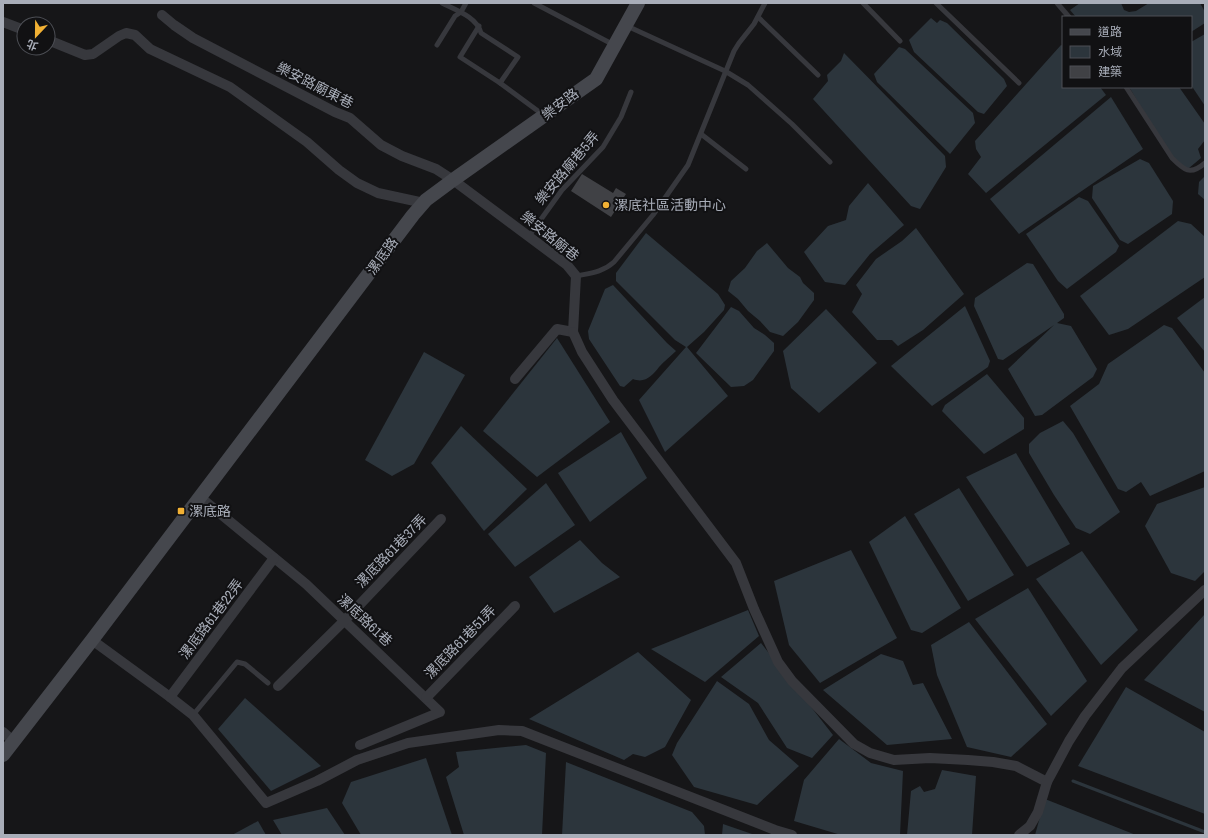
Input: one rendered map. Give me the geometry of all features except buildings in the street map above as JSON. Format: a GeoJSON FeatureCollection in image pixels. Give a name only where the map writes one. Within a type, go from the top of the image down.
{"type":"FeatureCollection","features":[{"type":"Feature","properties":{"kind":"street","name":"樂安路"},"geometry":{"type":"LineString","coordinates":[[453,180],[596,79],[638,3]]}},
{"type":"Feature","properties":{"kind":"street","name":"樂安路廟東巷"},"geometry":{"type":"LineString","coordinates":[[162,15],[193,38],[335,112],[350,118],[381,145],[402,156],[436,169],[453,180]]}},
{"type":"Feature","properties":{"kind":"street"},"geometry":{"type":"LineString","coordinates":[[3,22],[16,27]]}},
{"type":"Feature","properties":{"kind":"street"},"geometry":{"type":"LineString","coordinates":[[56,43],[85,55],[93,54],[119,36],[126,34],[135,35],[150,49],[230,87],[307,142],[339,170],[357,183],[378,193],[424,203]]}},
{"type":"Feature","properties":{"kind":"street","name":"漯底路"},"geometry":{"type":"LineString","coordinates":[[3,755],[8,736],[92,640],[413,215],[424,203],[453,180]]}},
{"type":"Feature","properties":{"kind":"street","name":"樂安路廟巷"},"geometry":{"type":"LineString","coordinates":[[453,180],[567,265],[576,276],[573,332]]}},
{"type":"Feature","properties":{"kind":"street"},"geometry":{"type":"LineString","coordinates":[[515,379],[557,329],[573,332],[582,352],[613,400],[736,563],[754,609],[778,662],[792,680],[854,744],[870,753],[894,760],[930,758],[953,759],[993,762],[1016,766],[1048,782]]}},
{"type":"Feature","properties":{"kind":"street","name":"漯底路61巷"},"geometry":{"type":"LineString","coordinates":[[200,497],[306,584],[440,712],[360,745]]}},
{"type":"Feature","properties":{"kind":"street","name":"漯底路61巷37弄"},"geometry":{"type":"LineString","coordinates":[[273,684],[345,620],[441,519]]}},
{"type":"Feature","properties":{"kind":"street","name":"漯底路61巷22弄"},"geometry":{"type":"LineString","coordinates":[[170,697],[274,558]]}},
{"type":"Feature","properties":{"kind":"street"},"geometry":{"type":"LineString","coordinates":[[1019,835],[1030,826],[1038,812],[1048,782],[1069,741],[1085,716],[1122,668],[1205,590]]}},
{"type":"Feature","properties":{"kind":"street","name":"漯底路61巷51弄"},"geometry":{"type":"LineString","coordinates":[[426,698],[515,606]]}},
{"type":"Feature","properties":{"kind":"street"},"geometry":{"type":"LineString","coordinates":[[92,640],[193,715],[266,802],[317,781],[358,760],[408,743],[499,730],[522,731],[774,830],[792,835]]}},
{"type":"Feature","properties":{"kind":"lane"},"geometry":{"type":"LineString","coordinates":[[442,3],[461,12],[479,26],[481,34],[518,57],[500,83]]}},
{"type":"Feature","properties":{"kind":"lane"},"geometry":{"type":"LineString","coordinates":[[437,46],[455,16],[461,12],[466,3]]}},
{"type":"Feature","properties":{"kind":"lane"},"geometry":{"type":"LineString","coordinates":[[534,3],[615,46]]}},
{"type":"Feature","properties":{"kind":"lane"},"geometry":{"type":"LineString","coordinates":[[576,276],[595,273],[607,268],[614,262],[654,215],[688,164],[739,43],[758,17],[765,3]]}},
{"type":"Feature","properties":{"kind":"lane"},"geometry":{"type":"LineString","coordinates":[[863,3],[900,41]]}},
{"type":"Feature","properties":{"kind":"lane"},"geometry":{"type":"LineString","coordinates":[[936,3],[1019,83]]}},
{"type":"Feature","properties":{"kind":"lane"},"geometry":{"type":"LineString","coordinates":[[1057,3],[1068,16]]}},
{"type":"Feature","properties":{"kind":"lane"},"geometry":{"type":"LineString","coordinates":[[758,17],[818,75]]}},
{"type":"Feature","properties":{"kind":"lane"},"geometry":{"type":"LineString","coordinates":[[626,25],[726,71],[748,85],[792,124],[830,162]]}},
{"type":"Feature","properties":{"kind":"lane"},"geometry":{"type":"LineString","coordinates":[[479,26],[460,57],[500,83],[544,116]]}},
{"type":"Feature","properties":{"kind":"lane"},"geometry":{"type":"LineString","coordinates":[[1127,88],[1172,158],[1182,168],[1192,171],[1198,169],[1205,163]]}},
{"type":"Feature","properties":{"kind":"lane","name":"樂安路廟巷5弄"},"geometry":{"type":"LineString","coordinates":[[528,236],[562,190],[603,147],[621,117],[631,92]]}},
{"type":"Feature","properties":{"kind":"lane"},"geometry":{"type":"LineString","coordinates":[[700,134],[746,169]]}},
{"type":"Feature","properties":{"kind":"lane"},"geometry":{"type":"LineString","coordinates":[[193,715],[237,662],[245,664],[273,684]]}},
{"type":"Feature","properties":{"kind":"water"},"geometry":{"type":"Polygon","coordinates":[[[1080,3],[1121,3],[1124,10],[1129,12],[1136,11],[1149,3],[1200,3],[1205,12],[1205,23],[1192,31],[1192,16],[1075,16],[1070,10],[1080,3]]]}},
{"type":"Feature","properties":{"kind":"water"},"geometry":{"type":"Polygon","coordinates":[[[931,18],[937,23],[940,20],[947,23],[1004,79],[1007,86],[984,114],[978,112],[914,52],[909,40],[931,18]]]}},
{"type":"Feature","properties":{"kind":"water"},"geometry":{"type":"Polygon","coordinates":[[[1205,34],[1205,106],[1192,86],[1192,41],[1205,34]]]}},
{"type":"Feature","properties":{"kind":"water"},"geometry":{"type":"Polygon","coordinates":[[[1061,45],[1062,88],[1101,88],[1106,95],[986,193],[968,174],[981,157],[976,149],[975,141],[1061,45]]]}},
{"type":"Feature","properties":{"kind":"water"},"geometry":{"type":"Polygon","coordinates":[[[899,47],[905,49],[973,113],[975,123],[950,154],[877,82],[874,74],[899,47]]]}},
{"type":"Feature","properties":{"kind":"water"},"geometry":{"type":"Polygon","coordinates":[[[844,53],[945,156],[946,167],[920,209],[911,206],[813,99],[828,81],[827,75],[841,61],[844,53]]]}},
{"type":"Feature","properties":{"kind":"water"},"geometry":{"type":"Polygon","coordinates":[[[1130,88],[1180,88],[1205,124],[1205,140],[1198,149],[1201,158],[1189,168],[1182,168],[1172,158],[1130,88]]]}},
{"type":"Feature","properties":{"kind":"water"},"geometry":{"type":"Polygon","coordinates":[[[1111,97],[1143,149],[1019,234],[990,199],[1111,97]]]}},
{"type":"Feature","properties":{"kind":"water"},"geometry":{"type":"Polygon","coordinates":[[[1140,159],[1149,163],[1173,201],[1172,214],[1128,244],[1120,240],[1092,198],[1093,186],[1140,159]]]}},
{"type":"Feature","properties":{"kind":"water"},"geometry":{"type":"Polygon","coordinates":[[[1205,176],[1205,200],[1198,194],[1199,182],[1205,176]]]}},
{"type":"Feature","properties":{"kind":"water"},"geometry":{"type":"Polygon","coordinates":[[[868,183],[904,225],[870,254],[845,285],[825,282],[804,252],[828,226],[846,220],[849,206],[868,183]]]}},
{"type":"Feature","properties":{"kind":"water"},"geometry":{"type":"Polygon","coordinates":[[[1079,197],[1088,201],[1119,246],[1116,252],[1067,289],[1058,281],[1026,234],[1079,197]]]}},
{"type":"Feature","properties":{"kind":"water"},"geometry":{"type":"Polygon","coordinates":[[[1178,221],[1191,224],[1205,237],[1205,277],[1128,329],[1109,335],[1080,296],[1178,221]]]}},
{"type":"Feature","properties":{"kind":"water"},"geometry":{"type":"Polygon","coordinates":[[[916,228],[964,294],[923,330],[898,346],[892,340],[877,340],[852,312],[862,294],[856,285],[876,259],[902,241],[916,228]]]}},
{"type":"Feature","properties":{"kind":"water"},"geometry":{"type":"Polygon","coordinates":[[[646,233],[718,294],[725,305],[724,310],[704,332],[687,347],[728,396],[665,452],[639,400],[686,347],[675,340],[616,281],[616,273],[646,233]]]}},
{"type":"Feature","properties":{"kind":"water"},"geometry":{"type":"Polygon","coordinates":[[[767,243],[788,268],[800,277],[803,283],[814,293],[814,300],[798,322],[783,336],[770,332],[738,299],[728,291],[731,281],[745,268],[757,251],[767,243]]]}},
{"type":"Feature","properties":{"kind":"water"},"geometry":{"type":"Polygon","coordinates":[[[1027,263],[1033,264],[1064,314],[1064,318],[1057,323],[1071,326],[1097,369],[1093,377],[1042,415],[1035,416],[1008,369],[1054,325],[1003,360],[998,359],[974,306],[975,298],[1027,263]]]}},
{"type":"Feature","properties":{"kind":"water"},"geometry":{"type":"Polygon","coordinates":[[[613,285],[676,351],[648,378],[645,380],[633,379],[624,387],[620,386],[589,339],[588,331],[605,289],[613,285]]]}},
{"type":"Feature","properties":{"kind":"water"},"geometry":{"type":"Polygon","coordinates":[[[1205,297],[1205,352],[1177,318],[1205,297]]]}},
{"type":"Feature","properties":{"kind":"water"},"geometry":{"type":"Polygon","coordinates":[[[965,306],[990,361],[988,367],[932,406],[891,366],[965,306]]]}},
{"type":"Feature","properties":{"kind":"water"},"geometry":{"type":"Polygon","coordinates":[[[731,307],[739,311],[754,328],[774,343],[774,351],[753,380],[744,386],[731,387],[696,353],[731,307]]]}},
{"type":"Feature","properties":{"kind":"water"},"geometry":{"type":"Polygon","coordinates":[[[826,309],[877,363],[819,413],[791,388],[783,351],[826,309]]]}},
{"type":"Feature","properties":{"kind":"water"},"geometry":{"type":"Polygon","coordinates":[[[1164,325],[1172,328],[1205,373],[1205,471],[1150,496],[1141,482],[1126,492],[1118,489],[1070,406],[1099,384],[1108,364],[1164,325]]]}},
{"type":"Feature","properties":{"kind":"water"},"geometry":{"type":"Polygon","coordinates":[[[557,338],[610,422],[537,477],[483,431],[557,338]]]}},
{"type":"Feature","properties":{"kind":"water"},"geometry":{"type":"Polygon","coordinates":[[[424,352],[465,375],[414,464],[392,476],[365,460],[424,352]]]}},
{"type":"Feature","properties":{"kind":"water"},"geometry":{"type":"Polygon","coordinates":[[[987,374],[1024,418],[1024,429],[984,454],[942,411],[945,405],[987,374]]]}},
{"type":"Feature","properties":{"kind":"water"},"geometry":{"type":"Polygon","coordinates":[[[1063,421],[1073,433],[1120,512],[1090,534],[1076,528],[1029,453],[1029,444],[1040,433],[1063,421]]]}},
{"type":"Feature","properties":{"kind":"water"},"geometry":{"type":"Polygon","coordinates":[[[461,426],[527,489],[484,531],[431,463],[461,426]]]}},
{"type":"Feature","properties":{"kind":"water"},"geometry":{"type":"Polygon","coordinates":[[[621,432],[647,478],[590,522],[558,473],[621,432]]]}},
{"type":"Feature","properties":{"kind":"water"},"geometry":{"type":"Polygon","coordinates":[[[1016,453],[1070,544],[1027,567],[966,477],[1016,453]]]}},
{"type":"Feature","properties":{"kind":"water"},"geometry":{"type":"Polygon","coordinates":[[[546,483],[575,525],[515,567],[488,534],[546,483]]]}},
{"type":"Feature","properties":{"kind":"water"},"geometry":{"type":"Polygon","coordinates":[[[1205,487],[1205,571],[1195,581],[1171,573],[1145,526],[1157,504],[1205,487]]]}},
{"type":"Feature","properties":{"kind":"water"},"geometry":{"type":"Polygon","coordinates":[[[959,488],[1014,575],[968,601],[914,514],[959,488]]]}},
{"type":"Feature","properties":{"kind":"water"},"geometry":{"type":"Polygon","coordinates":[[[905,516],[961,608],[922,633],[911,630],[869,542],[905,516]]]}},
{"type":"Feature","properties":{"kind":"water"},"geometry":{"type":"Polygon","coordinates":[[[580,540],[602,563],[620,577],[554,613],[529,577],[580,540]]]}},
{"type":"Feature","properties":{"kind":"water"},"geometry":{"type":"Polygon","coordinates":[[[851,550],[897,638],[820,683],[789,645],[774,581],[851,550]]]}},
{"type":"Feature","properties":{"kind":"water"},"geometry":{"type":"Polygon","coordinates":[[[1082,551],[1138,630],[1101,665],[1036,579],[1082,551]]]}},
{"type":"Feature","properties":{"kind":"water"},"geometry":{"type":"Polygon","coordinates":[[[1028,588],[1087,681],[1051,716],[975,619],[1028,588]]]}},
{"type":"Feature","properties":{"kind":"water"},"geometry":{"type":"Polygon","coordinates":[[[748,610],[759,636],[705,682],[651,649],[748,610]]]}},
{"type":"Feature","properties":{"kind":"water"},"geometry":{"type":"Polygon","coordinates":[[[1205,614],[1205,712],[1144,680],[1205,614]]]}},
{"type":"Feature","properties":{"kind":"water"},"geometry":{"type":"Polygon","coordinates":[[[969,622],[1047,724],[1011,757],[967,747],[937,675],[931,645],[969,622]]]}},
{"type":"Feature","properties":{"kind":"water"},"geometry":{"type":"Polygon","coordinates":[[[761,643],[833,735],[812,758],[787,748],[758,703],[721,677],[761,643]]]}},
{"type":"Feature","properties":{"kind":"water"},"geometry":{"type":"Polygon","coordinates":[[[638,652],[691,700],[665,747],[645,757],[633,754],[624,760],[529,719],[638,652]]]}},
{"type":"Feature","properties":{"kind":"water"},"geometry":{"type":"Polygon","coordinates":[[[881,654],[903,661],[913,685],[923,683],[952,739],[887,745],[823,690],[881,654]]]}},
{"type":"Feature","properties":{"kind":"water"},"geometry":{"type":"Polygon","coordinates":[[[717,681],[749,704],[769,740],[799,766],[757,805],[694,787],[672,755],[677,743],[717,681]]]}},
{"type":"Feature","properties":{"kind":"water"},"geometry":{"type":"Polygon","coordinates":[[[1126,687],[1205,732],[1205,814],[1078,766],[1126,687]]]}},
{"type":"Feature","properties":{"kind":"water"},"geometry":{"type":"Polygon","coordinates":[[[245,698],[321,766],[271,791],[218,729],[245,698]]]}},
{"type":"Feature","properties":{"kind":"water"},"geometry":{"type":"Polygon","coordinates":[[[839,739],[871,763],[903,771],[900,835],[841,835],[794,821],[804,780],[839,739]]]}},
{"type":"Feature","properties":{"kind":"water"},"geometry":{"type":"Polygon","coordinates":[[[526,745],[546,753],[542,835],[464,835],[446,777],[459,767],[456,752],[526,745]]]}},
{"type":"Feature","properties":{"kind":"water"},"geometry":{"type":"Polygon","coordinates":[[[426,758],[452,835],[361,835],[342,803],[351,782],[426,758]]]}},
{"type":"Feature","properties":{"kind":"water"},"geometry":{"type":"Polygon","coordinates":[[[566,762],[692,812],[704,826],[705,835],[562,835],[566,762]]]}},
{"type":"Feature","properties":{"kind":"water"},"geometry":{"type":"Polygon","coordinates":[[[942,770],[976,776],[972,835],[907,835],[911,791],[920,786],[924,792],[935,789],[942,770]]]}},
{"type":"Feature","properties":{"kind":"water"},"geometry":{"type":"Polygon","coordinates":[[[1045,799],[1136,835],[1035,835],[1045,799]]]}},
{"type":"Feature","properties":{"kind":"water"},"geometry":{"type":"Polygon","coordinates":[[[327,808],[345,835],[282,835],[273,820],[327,808]]]}},
{"type":"Feature","properties":{"kind":"water"},"geometry":{"type":"Polygon","coordinates":[[[258,821],[266,835],[232,835],[258,821]]]}},
{"type":"Feature","properties":{"kind":"water"},"geometry":{"type":"Polygon","coordinates":[[[723,824],[755,835],[722,835],[723,824]]]}},
{"type":"Feature","properties":{"kind":"waterway"},"geometry":{"type":"LineString","coordinates":[[1073,781],[1205,832]]}},
{"type":"Feature","properties":{"kind":"place","name":"漯底社區活動中心"},"geometry":{"type":"Point","coordinates":[606,205]}},
{"type":"Feature","properties":{"kind":"place","name":"漯底路"},"geometry":{"type":"Point","coordinates":[181,511]}}]}
